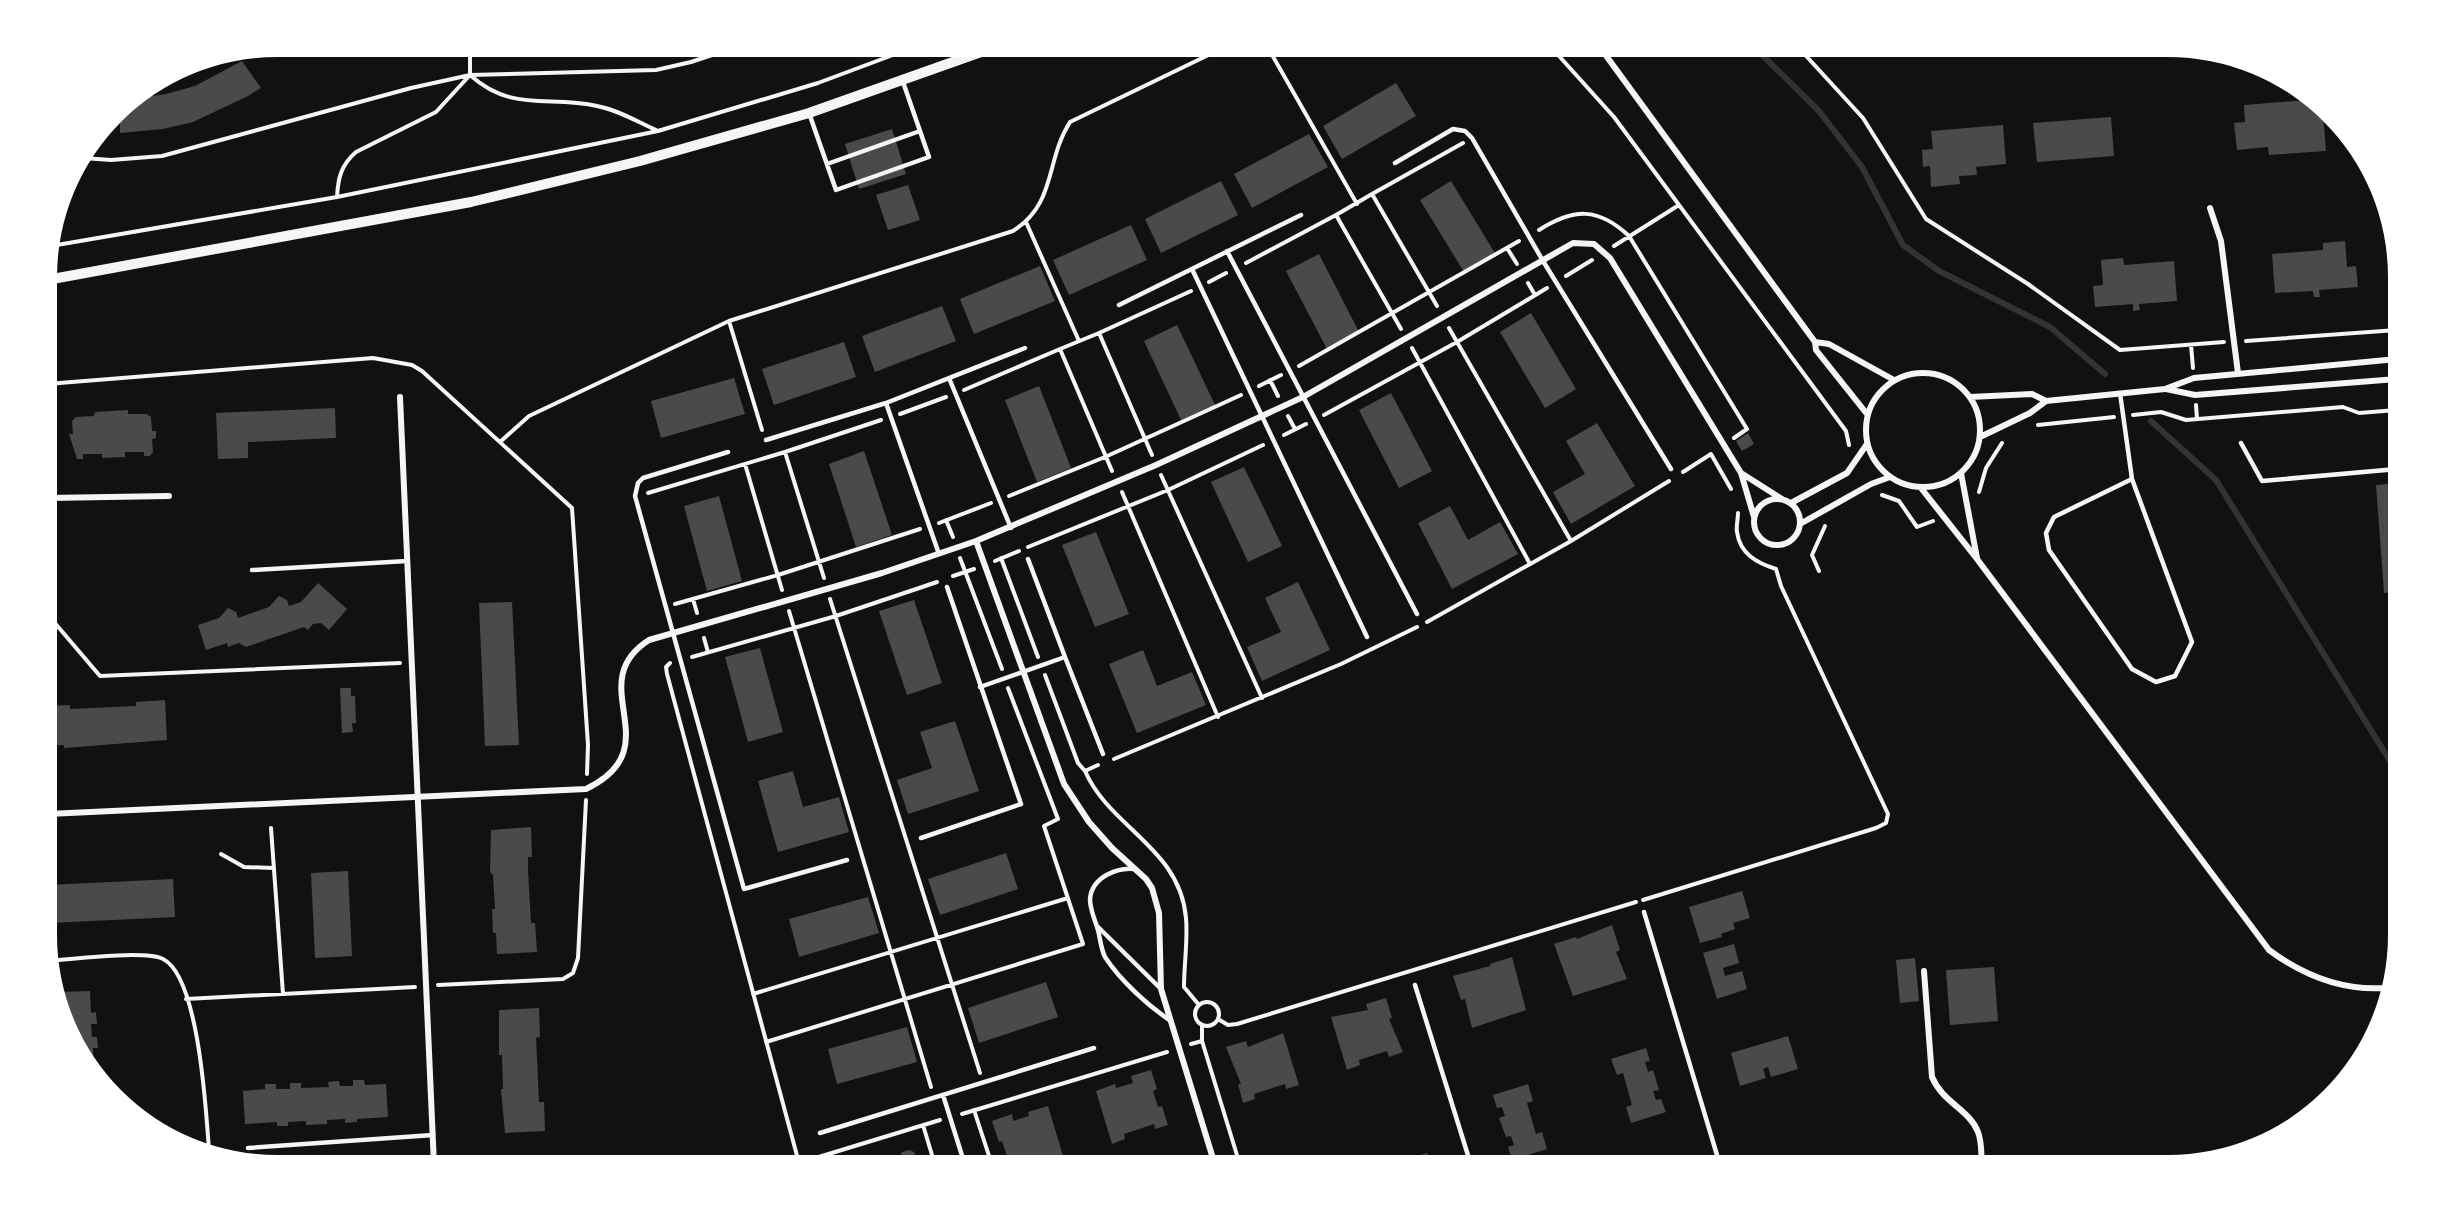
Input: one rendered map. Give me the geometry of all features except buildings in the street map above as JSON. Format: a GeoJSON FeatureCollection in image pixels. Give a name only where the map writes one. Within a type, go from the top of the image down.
{"type":"FeatureCollection","features":[{"type":"Feature","properties":{"kind":"street"},"geometry":{"type":"LineString","coordinates":[[57,278],[471,202],[640,161],[809,113],[969,57]]}},
{"type":"Feature","properties":{"kind":"street"},"geometry":{"type":"LineString","coordinates":[[1607,57],[1815,342],[1816,350],[1867,414]]}},
{"type":"Feature","properties":{"kind":"street"},"geometry":{"type":"LineString","coordinates":[[2210,208],[2221,240],[2238,373]]}},
{"type":"Feature","properties":{"kind":"street"},"geometry":{"type":"LineString","coordinates":[[57,814],[586,789],[603,781],[614,772],[627,748],[621,687],[624,665],[640,646],[649,640],[828,590],[976,542],[1011,528],[1156,465],[1303,397],[1444,319],[1573,243],[1594,244],[1604,252],[1741,473],[1754,517],[1756,535],[1771,545],[1789,543],[1797,536],[1800,524],[1798,510],[1791,503],[1741,473]]}},
{"type":"Feature","properties":{"kind":"street"},"geometry":{"type":"LineString","coordinates":[[1815,342],[1828,344],[1894,380]]}},
{"type":"Feature","properties":{"kind":"street"},"geometry":{"type":"LineString","coordinates":[[1980,437],[2030,413],[2046,401],[2165,389],[2194,378],[2388,360]]}},
{"type":"Feature","properties":{"kind":"street"},"geometry":{"type":"LineString","coordinates":[[1918,373],[1936,375],[1953,381],[1970,398],[1980,423],[1980,437],[1971,463],[1961,473],[1942,484],[1921,488],[1890,477],[1879,468],[1867,444],[1867,414],[1878,394],[1894,380],[1918,373]]}},
{"type":"Feature","properties":{"kind":"street"},"geometry":{"type":"LineString","coordinates":[[2165,389],[2195,395],[2388,380]]}},
{"type":"Feature","properties":{"kind":"street"},"geometry":{"type":"LineString","coordinates":[[1970,398],[2032,394],[2046,401]]}},
{"type":"Feature","properties":{"kind":"street"},"geometry":{"type":"LineString","coordinates":[[400,397],[434,1155]]}},
{"type":"Feature","properties":{"kind":"street"},"geometry":{"type":"LineString","coordinates":[[1791,503],[1847,473],[1867,444]]}},
{"type":"Feature","properties":{"kind":"street"},"geometry":{"type":"LineString","coordinates":[[1961,473],[1977,559]]}},
{"type":"Feature","properties":{"kind":"street"},"geometry":{"type":"LineString","coordinates":[[1800,524],[1871,484],[1890,477]]}},
{"type":"Feature","properties":{"kind":"street"},"geometry":{"type":"LineString","coordinates":[[1921,488],[1977,559],[2255,934],[2285,962],[2315,978],[2342,985],[2382,988]]}},
{"type":"Feature","properties":{"kind":"street"},"geometry":{"type":"LineString","coordinates":[[57,498],[169,496]]}},
{"type":"Feature","properties":{"kind":"street"},"geometry":{"type":"LineString","coordinates":[[1754,517],[1765,502],[1783,500]]}},
{"type":"Feature","properties":{"kind":"street"},"geometry":{"type":"LineString","coordinates":[[976,542],[1064,784],[1089,822],[1112,848],[1138,870],[1152,888],[1159,913],[1161,989],[1212,1155]]}},
{"type":"Feature","properties":{"kind":"street"},"geometry":{"type":"LineString","coordinates":[[1924,971],[1932,1077],[1938,1090],[1966,1115],[1977,1131],[1981,1155]]}},
{"type":"Feature","properties":{"kind":"lane"},"geometry":{"type":"LineString","coordinates":[[809,113],[836,190],[929,157],[903,82]]}},
{"type":"Feature","properties":{"kind":"lane"},"geometry":{"type":"LineString","coordinates":[[1395,163],[1453,129],[1465,131],[1472,138],[1543,261],[1671,469]]}},
{"type":"Feature","properties":{"kind":"lane"},"geometry":{"type":"LineString","coordinates":[[827,164],[920,131]]}},
{"type":"Feature","properties":{"kind":"lane"},"geometry":{"type":"LineString","coordinates":[[1119,305],[1301,215]]}},
{"type":"Feature","properties":{"kind":"lane"},"geometry":{"type":"LineString","coordinates":[[1227,251],[1417,614]]}},
{"type":"Feature","properties":{"kind":"lane"},"geometry":{"type":"LineString","coordinates":[[1192,269],[1367,637]]}},
{"type":"Feature","properties":{"kind":"lane"},"geometry":{"type":"LineString","coordinates":[[765,440],[886,403],[1025,348]]}},
{"type":"Feature","properties":{"kind":"lane"},"geometry":{"type":"LineString","coordinates":[[949,378],[1011,528]]}},
{"type":"Feature","properties":{"kind":"lane"},"geometry":{"type":"LineString","coordinates":[[2120,393],[2132,478],[2192,642],[2175,676],[2156,682],[2132,669],[2049,550],[2046,533],[2054,517],[2132,478]]}},
{"type":"Feature","properties":{"kind":"lane"},"geometry":{"type":"LineString","coordinates":[[886,403],[939,554]]}},
{"type":"Feature","properties":{"kind":"lane"},"geometry":{"type":"LineString","coordinates":[[2241,443],[2262,481],[2388,470]]}},
{"type":"Feature","properties":{"kind":"lane"},"geometry":{"type":"LineString","coordinates":[[728,452],[652,474],[638,483],[635,496],[675,633],[744,889],[847,860]]}},
{"type":"Feature","properties":{"kind":"lane"},"geometry":{"type":"LineString","coordinates":[[1028,559],[1103,754]]}},
{"type":"Feature","properties":{"kind":"lane"},"geometry":{"type":"LineString","coordinates":[[252,570],[407,561]]}},
{"type":"Feature","properties":{"kind":"lane"},"geometry":{"type":"LineString","coordinates":[[921,838],[1021,804],[947,587]]}},
{"type":"Feature","properties":{"kind":"lane"},"geometry":{"type":"LineString","coordinates":[[980,687],[1065,657]]}},
{"type":"Feature","properties":{"kind":"lane"},"geometry":{"type":"LineString","coordinates":[[1138,870],[1122,867],[1109,872],[1100,880],[1090,897],[1093,919],[1097,926],[1161,989]]}},
{"type":"Feature","properties":{"kind":"lane"},"geometry":{"type":"LineString","coordinates":[[1644,912],[1717,1155]]}},
{"type":"Feature","properties":{"kind":"lane"},"geometry":{"type":"LineString","coordinates":[[1097,926],[1104,956],[1149,1007],[1172,1022]]}},
{"type":"Feature","properties":{"kind":"lane"},"geometry":{"type":"LineString","coordinates":[[1415,985],[1468,1155]]}},
{"type":"Feature","properties":{"kind":"lane"},"geometry":{"type":"LineString","coordinates":[[820,1134],[1094,1048]]}},
{"type":"Feature","properties":{"kind":"lane"},"geometry":{"type":"LineString","coordinates":[[943,1095],[962,1155]]}},
{"type":"Feature","properties":{"kind":"lane"},"geometry":{"type":"LineString","coordinates":[[248,1148],[433,1135]]}},
{"type":"Feature","properties":{"kind":"path"},"geometry":{"type":"LineString","coordinates":[[337,198],[338,179],[348,159],[356,152],[436,112],[470,75],[470,57]]}},
{"type":"Feature","properties":{"kind":"path"},"geometry":{"type":"LineString","coordinates":[[92,159],[111,160],[162,156],[411,88],[470,75],[656,70],[706,57]]}},
{"type":"Feature","properties":{"kind":"path"},"geometry":{"type":"LineString","coordinates":[[59,245],[337,198],[658,131],[818,82],[887,57]]}},
{"type":"Feature","properties":{"kind":"path"},"geometry":{"type":"LineString","coordinates":[[500,442],[529,416],[729,321],[1013,231],[1026,222],[1042,204],[1062,135],[1071,122],[1204,57]]}},
{"type":"Feature","properties":{"kind":"path"},"geometry":{"type":"LineString","coordinates":[[1273,57],[1357,204]]}},
{"type":"Feature","properties":{"kind":"path"},"geometry":{"type":"LineString","coordinates":[[1560,57],[1614,117],[1846,431],[1850,442],[1846,452]]}},
{"type":"Feature","properties":{"kind":"path"},"geometry":{"type":"LineString","coordinates":[[1807,57],[1863,118],[1926,219],[2028,284],[2120,350],[2388,331]]}},
{"type":"Feature","properties":{"kind":"path"},"geometry":{"type":"LineString","coordinates":[[470,75],[493,93],[505,97],[532,102],[596,105],[658,131]]}},
{"type":"Feature","properties":{"kind":"path"},"geometry":{"type":"LineString","coordinates":[[1218,717],[1060,349],[1236,268],[1357,204],[1472,138]]}},
{"type":"Feature","properties":{"kind":"path"},"geometry":{"type":"LineString","coordinates":[[1372,194],[1571,541]]}},
{"type":"Feature","properties":{"kind":"path"},"geometry":{"type":"LineString","coordinates":[[667,607],[778,575],[929,526],[1105,457],[1290,371],[1393,315],[1560,218],[1591,213],[1612,222],[1629,236],[1747,429],[1682,473]]}},
{"type":"Feature","properties":{"kind":"path"},"geometry":{"type":"LineString","coordinates":[[1336,215],[1407,339],[1530,564]]}},
{"type":"Feature","properties":{"kind":"path"},"geometry":{"type":"LineString","coordinates":[[1026,222],[1078,341]]}},
{"type":"Feature","properties":{"kind":"path"},"geometry":{"type":"LineString","coordinates":[[729,321],[771,456]]}},
{"type":"Feature","properties":{"kind":"path"},"geometry":{"type":"LineString","coordinates":[[1099,333],[1262,698]]}},
{"type":"Feature","properties":{"kind":"path"},"geometry":{"type":"LineString","coordinates":[[2035,426],[2161,412],[2186,420],[2343,407],[2359,413],[2388,411]]}},
{"type":"Feature","properties":{"kind":"path"},"geometry":{"type":"LineString","coordinates":[[1968,508],[1979,504],[1980,487],[1986,468],[1999,445],[2005,440]]}},
{"type":"Feature","properties":{"kind":"path"},"geometry":{"type":"LineString","coordinates":[[785,452],[984,1082]]}},
{"type":"Feature","properties":{"kind":"path"},"geometry":{"type":"LineString","coordinates":[[1711,454],[1734,499]]}},
{"type":"Feature","properties":{"kind":"path"},"geometry":{"type":"LineString","coordinates":[[745,464],[934,1098]]}},
{"type":"Feature","properties":{"kind":"path"},"geometry":{"type":"LineString","coordinates":[[1199,1005],[1184,987],[1186,918],[1178,886],[1160,855],[1098,796],[1085,771],[1218,717],[1392,639],[1571,541],[1671,479]]}},
{"type":"Feature","properties":{"kind":"path"},"geometry":{"type":"LineString","coordinates":[[1876,495],[1894,497],[1917,527],[1944,517]]}},
{"type":"Feature","properties":{"kind":"path"},"geometry":{"type":"LineString","coordinates":[[1218,1019],[1228,1025],[1237,1024],[1876,828],[1886,823],[1888,814],[1781,586],[1776,569],[1754,562],[1742,547],[1736,531],[1739,515],[1736,507]]}},
{"type":"Feature","properties":{"kind":"path"},"geometry":{"type":"LineString","coordinates":[[766,1042],[1083,944],[1044,826],[1058,819],[946,520]]}},
{"type":"Feature","properties":{"kind":"path"},"geometry":{"type":"LineString","coordinates":[[1819,571],[1812,555],[1821,530],[1828,521]]}},
{"type":"Feature","properties":{"kind":"path"},"geometry":{"type":"LineString","coordinates":[[57,626],[100,676],[412,662]]}},
{"type":"Feature","properties":{"kind":"path"},"geometry":{"type":"LineString","coordinates":[[271,828],[283,994]]}},
{"type":"Feature","properties":{"kind":"path"},"geometry":{"type":"LineString","coordinates":[[221,854],[244,867],[274,868]]}},
{"type":"Feature","properties":{"kind":"path"},"geometry":{"type":"LineString","coordinates":[[753,994],[1068,898]]}},
{"type":"Feature","properties":{"kind":"path"},"geometry":{"type":"LineString","coordinates":[[58,960],[138,956],[161,958],[177,969],[203,1062],[209,1144]]}},
{"type":"Feature","properties":{"kind":"path"},"geometry":{"type":"LineString","coordinates":[[1205,1002],[1217,1006],[1218,1019],[1212,1025],[1202,1025],[1196,1020],[1195,1012],[1199,1005],[1205,1002]]}},
{"type":"Feature","properties":{"kind":"path"},"geometry":{"type":"LineString","coordinates":[[1202,1025],[1202,1041],[1237,1155]]}},
{"type":"Feature","properties":{"kind":"path"},"geometry":{"type":"LineString","coordinates":[[974,1110],[989,1155]]}},
{"type":"Feature","properties":{"kind":"path"},"geometry":{"type":"LineString","coordinates":[[923,1125],[932,1155]]}},
{"type":"Feature","properties":{"kind":"waterway"},"geometry":{"type":"LineString","coordinates":[[1764,57],[1819,111],[1862,167],[1903,245],[1939,271],[2050,327],[2105,374]]}},
{"type":"Feature","properties":{"kind":"waterway"},"geometry":{"type":"LineString","coordinates":[[2151,421],[2216,480],[2388,758]]}}]}
